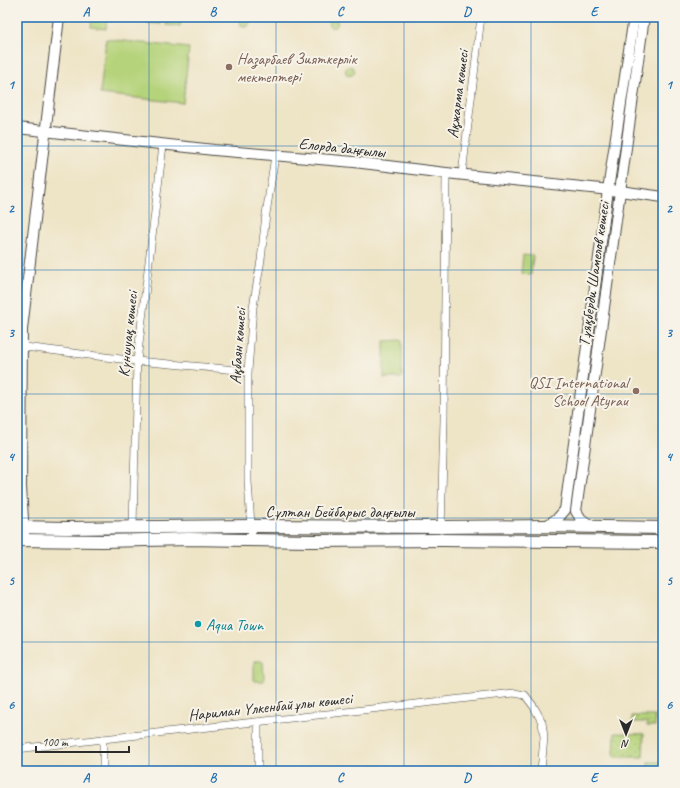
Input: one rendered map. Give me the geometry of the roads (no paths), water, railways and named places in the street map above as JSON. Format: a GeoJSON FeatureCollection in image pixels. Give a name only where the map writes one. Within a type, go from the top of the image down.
{"type":"FeatureCollection","features":[{"type":"Feature","properties":{"kind":"main road","name":"Сұлтан Бейбарыс даңғылы"},"geometry":{"type":"LineString","coordinates":[[20,527],[133,528],[250,526],[546,526],[663,528]]}},
{"type":"Feature","properties":{"kind":"main road","name":"Сұлтан Бейбарыс даңғылы"},"geometry":{"type":"LineString","coordinates":[[21,540],[104,541],[189,539],[663,542]]}},
{"type":"Feature","properties":{"kind":"street"},"geometry":{"type":"LineString","coordinates":[[21,540],[19,346],[59,17]]}},
{"type":"Feature","properties":{"kind":"street","name":"Ақжарма көшесі"},"geometry":{"type":"LineString","coordinates":[[462,174],[481,17]]}},
{"type":"Feature","properties":{"kind":"street","name":"Тұяқберди Шамелов көшесі"},"geometry":{"type":"LineString","coordinates":[[546,526],[558,518],[565,510],[608,190],[634,17]]}},
{"type":"Feature","properties":{"kind":"street","name":"Тұяқберди Шамелов көшесі"},"geometry":{"type":"LineString","coordinates":[[594,527],[581,519],[576,511],[644,17]]}},
{"type":"Feature","properties":{"kind":"street","name":"Елорда даңғылы"},"geometry":{"type":"LineString","coordinates":[[17,128],[163,145],[354,162],[663,197]]}},
{"type":"Feature","properties":{"kind":"street","name":"Күншуақ көшесі"},"geometry":{"type":"LineString","coordinates":[[133,528],[137,361],[163,145]]}},
{"type":"Feature","properties":{"kind":"street","name":"Ақбаян көшесі"},"geometry":{"type":"LineString","coordinates":[[252,540],[248,480],[248,371],[253,307],[275,156]]}},
{"type":"Feature","properties":{"kind":"street"},"geometry":{"type":"LineString","coordinates":[[441,540],[444,420],[446,173]]}},
{"type":"Feature","properties":{"kind":"street"},"geometry":{"type":"LineString","coordinates":[[19,346],[137,361],[248,371]]}},
{"type":"Feature","properties":{"kind":"street","name":"Нариман Үлкенбайұлы көшесі"},"geometry":{"type":"LineString","coordinates":[[17,749],[514,693],[525,695],[534,707],[542,722],[544,737],[541,771]]}},
{"type":"Feature","properties":{"kind":"street"},"geometry":{"type":"LineString","coordinates":[[258,722],[258,771]]}},
{"type":"Feature","properties":{"kind":"street"},"geometry":{"type":"LineString","coordinates":[[103,739],[103,771]]}},
{"type":"Feature","properties":{"kind":"place","name":"Назарбаев Зияткерлік мектептері"},"geometry":{"type":"Point","coordinates":[229,67]}},
{"type":"Feature","properties":{"kind":"place","name":"QSI International School Atyrau"},"geometry":{"type":"Point","coordinates":[636,391]}},
{"type":"Feature","properties":{"kind":"place","name":"Aqua Town"},"geometry":{"type":"Point","coordinates":[198,624]}}]}
